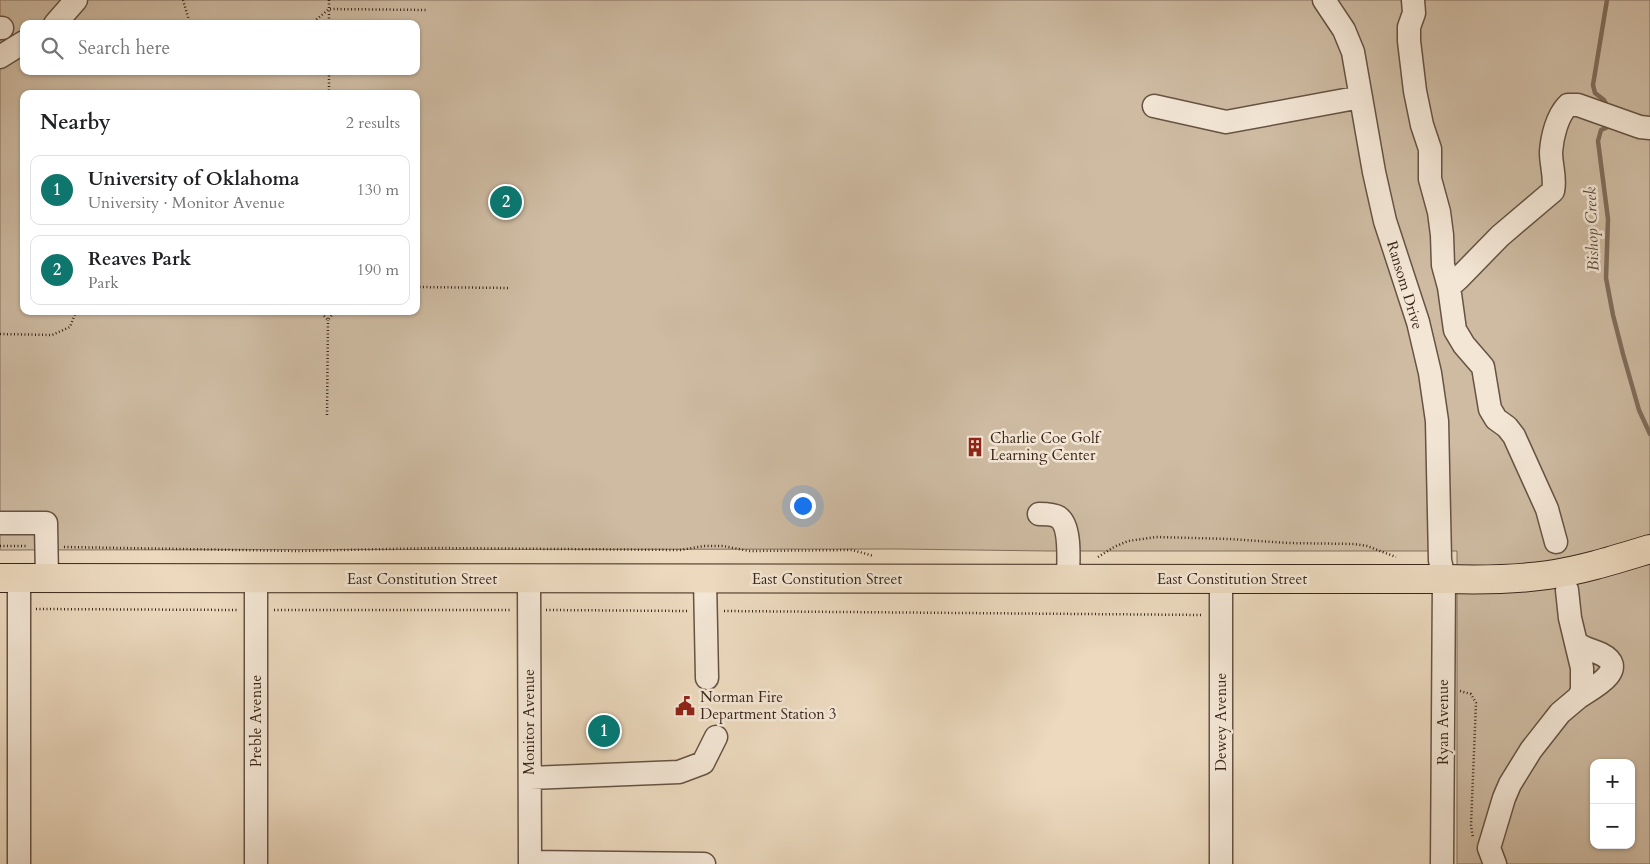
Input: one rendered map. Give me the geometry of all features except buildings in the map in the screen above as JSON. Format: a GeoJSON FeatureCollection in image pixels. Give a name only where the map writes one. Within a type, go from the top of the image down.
{"type":"FeatureCollection","features":[{"type":"Feature","properties":{"kind":"main road","name":"East Constitution Street"},"geometry":{"type":"LineString","coordinates":[[10,578],[705,579],[1068,571],[1221,579],[1488,580],[1550,575],[1589,567],[1650,549]]}},
{"type":"Feature","properties":{"kind":"street"},"geometry":{"type":"LineString","coordinates":[[58,20],[76,0]]}},
{"type":"Feature","properties":{"kind":"street","name":"Ransom Drive"},"geometry":{"type":"LineString","coordinates":[[1324,0],[1344,30],[1353,52],[1374,172],[1385,221],[1418,322],[1430,373],[1437,421],[1440,560],[1444,579]]}},
{"type":"Feature","properties":{"kind":"street"},"geometry":{"type":"LineString","coordinates":[[1413,0],[1414,13],[1409,41],[1414,83],[1422,124],[1430,149],[1430,179],[1439,212],[1443,265],[1449,287],[1455,330],[1464,345],[1483,367],[1490,409],[1496,419],[1510,431],[1518,446],[1547,509],[1556,542]]}},
{"type":"Feature","properties":{"kind":"street"},"geometry":{"type":"LineString","coordinates":[[0,57],[20,44]]}},
{"type":"Feature","properties":{"kind":"street"},"geometry":{"type":"LineString","coordinates":[[1154,106],[1226,122],[1361,97]]}},
{"type":"Feature","properties":{"kind":"street"},"geometry":{"type":"LineString","coordinates":[[1449,287],[1500,236],[1553,191],[1555,182],[1551,153],[1562,110],[1568,105],[1578,106],[1650,128]]}},
{"type":"Feature","properties":{"kind":"street"},"geometry":{"type":"LineString","coordinates":[[1038,514],[1059,517],[1064,524],[1067,537],[1068,571]]}},
{"type":"Feature","properties":{"kind":"street"},"geometry":{"type":"LineString","coordinates":[[0,523],[46,523],[47,579]]}},
{"type":"Feature","properties":{"kind":"street"},"geometry":{"type":"LineString","coordinates":[[10,578],[19,609],[19,864]]}},
{"type":"Feature","properties":{"kind":"street","name":"Preble Avenue"},"geometry":{"type":"LineString","coordinates":[[256,578],[256,864]]}},
{"type":"Feature","properties":{"kind":"street","name":"Monitor Avenue"},"geometry":{"type":"LineString","coordinates":[[529,579],[530,863]]}},
{"type":"Feature","properties":{"kind":"street"},"geometry":{"type":"LineString","coordinates":[[705,579],[707,678]]}},
{"type":"Feature","properties":{"kind":"street","name":"Dewey Avenue"},"geometry":{"type":"LineString","coordinates":[[1221,579],[1221,864]]}},
{"type":"Feature","properties":{"kind":"street","name":"Ryan Avenue"},"geometry":{"type":"LineString","coordinates":[[1442,864],[1444,579]]}},
{"type":"Feature","properties":{"kind":"street"},"geometry":{"type":"LineString","coordinates":[[1567,590],[1570,618],[1582,668],[1582,690],[1579,697]]}},
{"type":"Feature","properties":{"kind":"street"},"geometry":{"type":"LineString","coordinates":[[1492,856],[1504,798],[1531,750],[1560,713],[1609,675],[1612,665],[1610,660],[1580,646],[1576,642]]}},
{"type":"Feature","properties":{"kind":"street"},"geometry":{"type":"LineString","coordinates":[[530,778],[679,772],[703,763],[716,737]]}},
{"type":"Feature","properties":{"kind":"street"},"geometry":{"type":"LineString","coordinates":[[530,863],[704,864]]}},
{"type":"Feature","properties":{"kind":"path"},"geometry":{"type":"LineString","coordinates":[[184,0],[189,20]]}},
{"type":"Feature","properties":{"kind":"path"},"geometry":{"type":"LineString","coordinates":[[329,0],[330,20]]}},
{"type":"Feature","properties":{"kind":"path"},"geometry":{"type":"LineString","coordinates":[[316,20],[330,9],[428,10]]}},
{"type":"Feature","properties":{"kind":"path"},"geometry":{"type":"LineString","coordinates":[[329,75],[329,90]]}},
{"type":"Feature","properties":{"kind":"path"},"geometry":{"type":"LineString","coordinates":[[420,287],[510,288]]}},
{"type":"Feature","properties":{"kind":"path"},"geometry":{"type":"LineString","coordinates":[[0,334],[52,334],[70,327],[74,315]]}},
{"type":"Feature","properties":{"kind":"path"},"geometry":{"type":"LineString","coordinates":[[323,315],[328,320]]}},
{"type":"Feature","properties":{"kind":"path"},"geometry":{"type":"LineString","coordinates":[[327,415],[328,320],[332,315]]}},
{"type":"Feature","properties":{"kind":"path"},"geometry":{"type":"LineString","coordinates":[[1068,571],[1098,558],[1114,547],[1128,541],[1156,537],[1231,538],[1288,543],[1354,544],[1367,546],[1402,559]]}},
{"type":"Feature","properties":{"kind":"path"},"geometry":{"type":"LineString","coordinates":[[0,546],[352,551],[437,548],[680,550],[704,546],[723,546],[749,551],[852,550],[876,557]]}},
{"type":"Feature","properties":{"kind":"path"},"geometry":{"type":"LineString","coordinates":[[19,609],[705,610],[1221,614]]}},
{"type":"Feature","properties":{"kind":"path"},"geometry":{"type":"LineString","coordinates":[[1444,691],[1466,692],[1471,694],[1476,703],[1472,834],[1477,842],[1492,856]]}},
{"type":"Feature","properties":{"kind":"shaded area"},"geometry":{"type":"Polygon","coordinates":[[[0,0],[1650,0],[1650,864],[1457,864],[1457,551],[899,549],[0,550],[0,0]]]}},
{"type":"Feature","properties":{"kind":"waterway","name":"Bishop Creek"},"geometry":{"type":"LineString","coordinates":[[1607,0],[1593,85],[1595,93],[1604,100],[1608,107]]}},
{"type":"Feature","properties":{"kind":"waterway","name":"Bishop Creek"},"geometry":{"type":"LineString","coordinates":[[1609,123],[1608,127],[1601,130],[1598,141],[1608,219],[1606,278],[1623,354],[1639,410],[1650,434]]}},
{"type":"Feature","properties":{"kind":"place","name":"Reaves Park"},"geometry":{"type":"Point","coordinates":[506,202]}},
{"type":"Feature","properties":{"kind":"place","name":"Charlie Coe Golf Learning Center"},"geometry":{"type":"Point","coordinates":[975,447]}},
{"type":"Feature","properties":{"kind":"place","name":"Norman Fire Department Station 3"},"geometry":{"type":"Point","coordinates":[685,706]}},
{"type":"Feature","properties":{"kind":"place","name":"University of Oklahoma"},"geometry":{"type":"Point","coordinates":[604,731]}}]}
